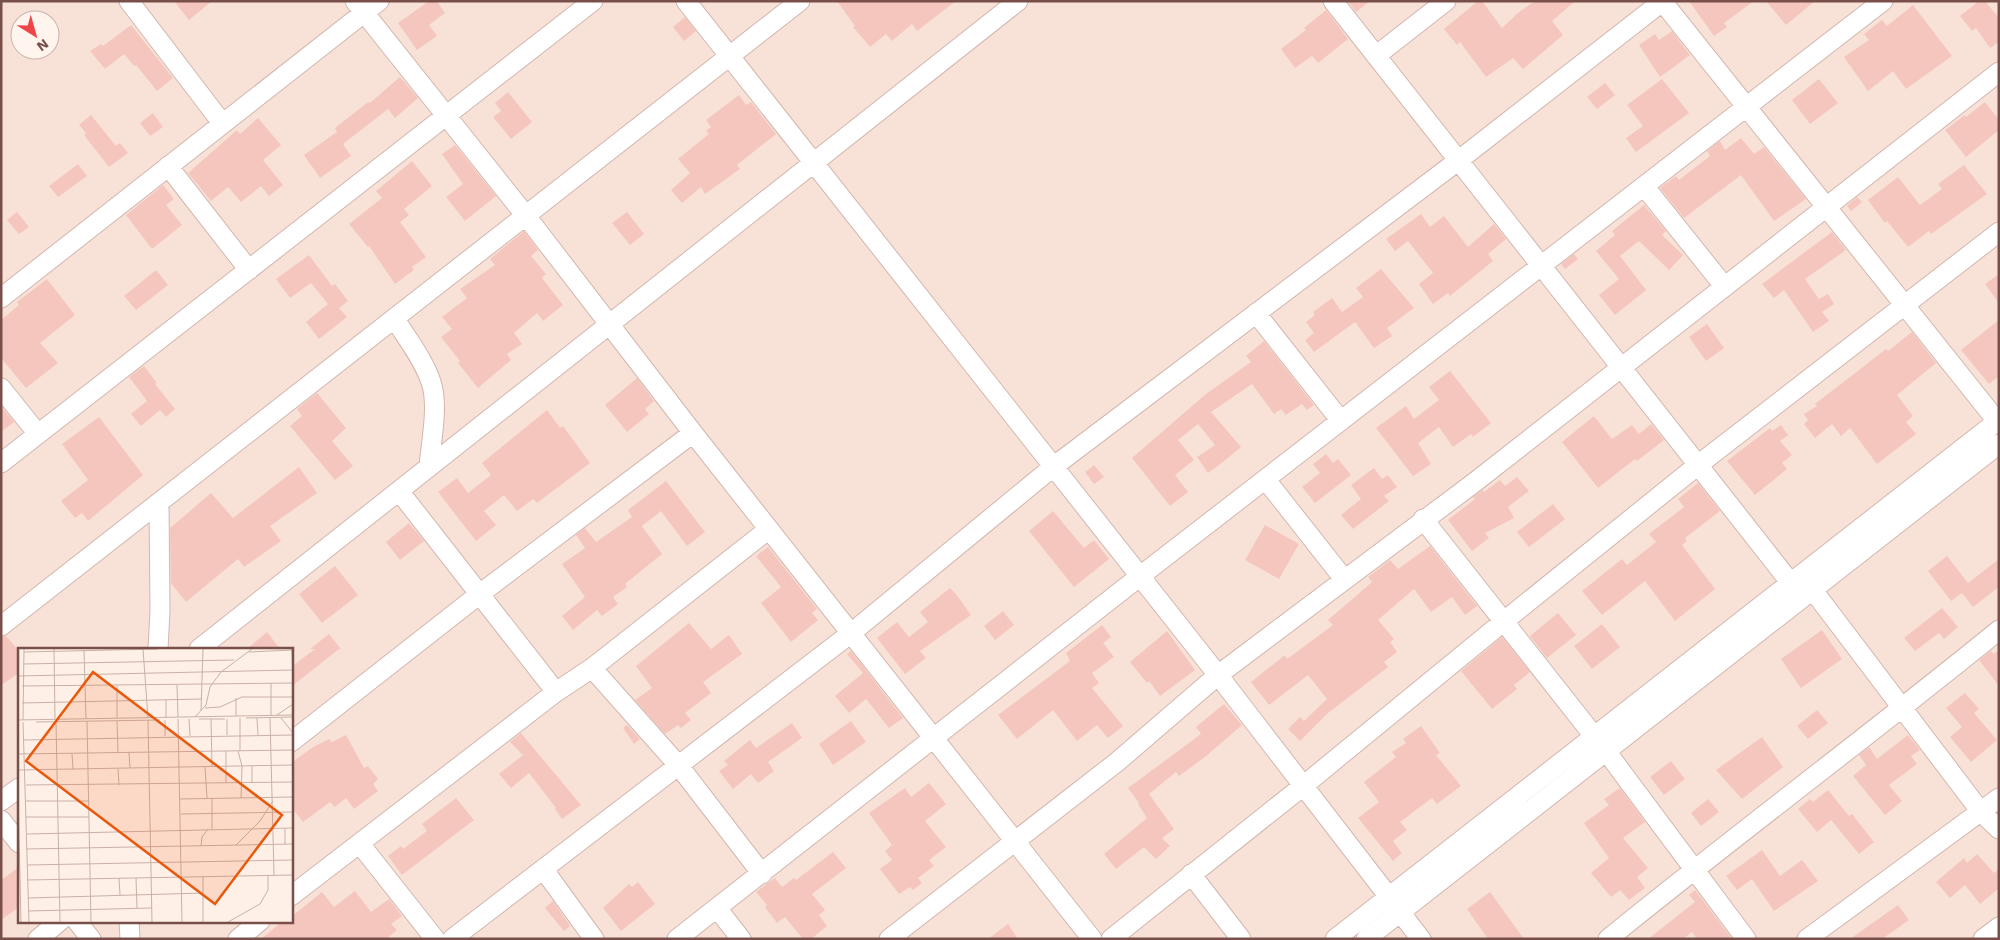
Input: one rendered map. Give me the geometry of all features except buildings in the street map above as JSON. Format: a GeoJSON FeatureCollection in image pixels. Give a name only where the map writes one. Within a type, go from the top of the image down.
{"type":"FeatureCollection","features":[{"type":"Feature","properties":{"kind":"street"},"geometry":{"type":"LineString","coordinates":[[1,298],[222,123],[359,7],[379,1]]}},
{"type":"Feature","properties":{"kind":"street"},"geometry":{"type":"LineString","coordinates":[[1,462],[593,1]]}},
{"type":"Feature","properties":{"kind":"street"},"geometry":{"type":"LineString","coordinates":[[686,1],[1218,675],[1389,897]]}},
{"type":"Feature","properties":{"kind":"street"},"geometry":{"type":"LineString","coordinates":[[1,626],[800,1]]}},
{"type":"Feature","properties":{"kind":"street"},"geometry":{"type":"LineString","coordinates":[[200,648],[1018,1]]}},
{"type":"Feature","properties":{"kind":"street"},"geometry":{"type":"LineString","coordinates":[[1333,1],[1790,582]]}},
{"type":"Feature","properties":{"kind":"street"},"geometry":{"type":"LineString","coordinates":[[1377,55],[1446,1]]}},
{"type":"Feature","properties":{"kind":"street"},"geometry":{"type":"LineString","coordinates":[[452,939],[850,634],[1052,467],[1459,160],[1662,1],[1998,420],[1335,939]]}},
{"type":"Feature","properties":{"kind":"street"},"geometry":{"type":"LineString","coordinates":[[677,939],[1139,577],[1266,480],[1340,420],[1747,108],[1883,1]]}},
{"type":"Feature","properties":{"kind":"street"},"geometry":{"type":"LineString","coordinates":[[137,4],[222,123]]}},
{"type":"Feature","properties":{"kind":"street"},"geometry":{"type":"LineString","coordinates":[[359,7],[526,216],[850,634],[935,738],[1092,939]]}},
{"type":"Feature","properties":{"kind":"street"},"geometry":{"type":"LineString","coordinates":[[889,939],[1117,762],[1218,675],[1423,519],[1475,482],[1999,72]]}},
{"type":"Feature","properties":{"kind":"street"},"geometry":{"type":"LineString","coordinates":[[168,166],[248,270]]}},
{"type":"Feature","properties":{"kind":"street"},"geometry":{"type":"LineString","coordinates":[[1644,186],[1724,286]]}},
{"type":"Feature","properties":{"kind":"street"},"geometry":{"type":"LineString","coordinates":[[1111,939],[1303,786],[1698,465],[1999,232]]}},
{"type":"Feature","properties":{"kind":"street"},"geometry":{"type":"LineString","coordinates":[[1256,313],[1340,420]]}},
{"type":"Feature","properties":{"kind":"street"},"geometry":{"type":"LineString","coordinates":[[395,319],[426,369],[432,383],[435,400],[429,466]]}},
{"type":"Feature","properties":{"kind":"street"},"geometry":{"type":"LineString","coordinates":[[1,388],[38,434]]}},
{"type":"Feature","properties":{"kind":"street"},"geometry":{"type":"LineString","coordinates":[[292,741],[481,594],[693,433]]}},
{"type":"Feature","properties":{"kind":"street"},"geometry":{"type":"LineString","coordinates":[[1366,939],[1999,444]]}},
{"type":"Feature","properties":{"kind":"street"},"geometry":{"type":"LineString","coordinates":[[1266,480],[1344,579]]}},
{"type":"Feature","properties":{"kind":"street"},"geometry":{"type":"LineString","coordinates":[[399,490],[556,692]]}},
{"type":"Feature","properties":{"kind":"street"},"geometry":{"type":"LineString","coordinates":[[158,648],[160,611],[159,503]]}},
{"type":"Feature","properties":{"kind":"street"},"geometry":{"type":"LineString","coordinates":[[1423,519],[1594,736]]}},
{"type":"Feature","properties":{"kind":"street"},"geometry":{"type":"LineString","coordinates":[[292,895],[556,692],[592,668],[769,529]]}},
{"type":"Feature","properties":{"kind":"street"},"geometry":{"type":"LineString","coordinates":[[1812,589],[1981,812],[1999,829]]}},
{"type":"Feature","properties":{"kind":"street"},"geometry":{"type":"LineString","coordinates":[[1608,939],[1694,869],[1902,709],[1999,630]]}},
{"type":"Feature","properties":{"kind":"street"},"geometry":{"type":"LineString","coordinates":[[592,668],[679,766],[762,874]]}},
{"type":"Feature","properties":{"kind":"street"},"geometry":{"type":"LineString","coordinates":[[1606,752],[1746,939]]}},
{"type":"Feature","properties":{"kind":"street"},"geometry":{"type":"LineString","coordinates":[[1,801],[18,789]]}},
{"type":"Feature","properties":{"kind":"street"},"geometry":{"type":"LineString","coordinates":[[1807,939],[1999,798]]}},
{"type":"Feature","properties":{"kind":"street"},"geometry":{"type":"LineString","coordinates":[[1,820],[18,842]]}},
{"type":"Feature","properties":{"kind":"street"},"geometry":{"type":"LineString","coordinates":[[360,844],[435,939]]}},
{"type":"Feature","properties":{"kind":"street"},"geometry":{"type":"LineString","coordinates":[[544,870],[594,939]]}},
{"type":"Feature","properties":{"kind":"street"},"geometry":{"type":"LineString","coordinates":[[1191,874],[1240,939]]}},
{"type":"Feature","properties":{"kind":"street"},"geometry":{"type":"LineString","coordinates":[[717,908],[741,939]]}},
{"type":"Feature","properties":{"kind":"street"},"geometry":{"type":"LineString","coordinates":[[1400,912],[1421,939]]}},
{"type":"Feature","properties":{"kind":"street"},"geometry":{"type":"LineString","coordinates":[[38,939],[59,922]]}},
{"type":"Feature","properties":{"kind":"street"},"geometry":{"type":"LineString","coordinates":[[78,922],[92,939]]}},
{"type":"Feature","properties":{"kind":"street"},"geometry":{"type":"LineString","coordinates":[[129,922],[130,939]]}},
{"type":"Feature","properties":{"kind":"street"},"geometry":{"type":"LineString","coordinates":[[238,939],[259,922]]}},
{"type":"Feature","properties":{"kind":"street"},"geometry":{"type":"LineString","coordinates":[[1983,939],[1999,927]]}},
{"type":"Feature","properties":{"kind":"shaded area"},"geometry":{"type":"Polygon","coordinates":[[[1,1],[1999,1],[1999,939],[1,939],[1,1]]]}}]}
